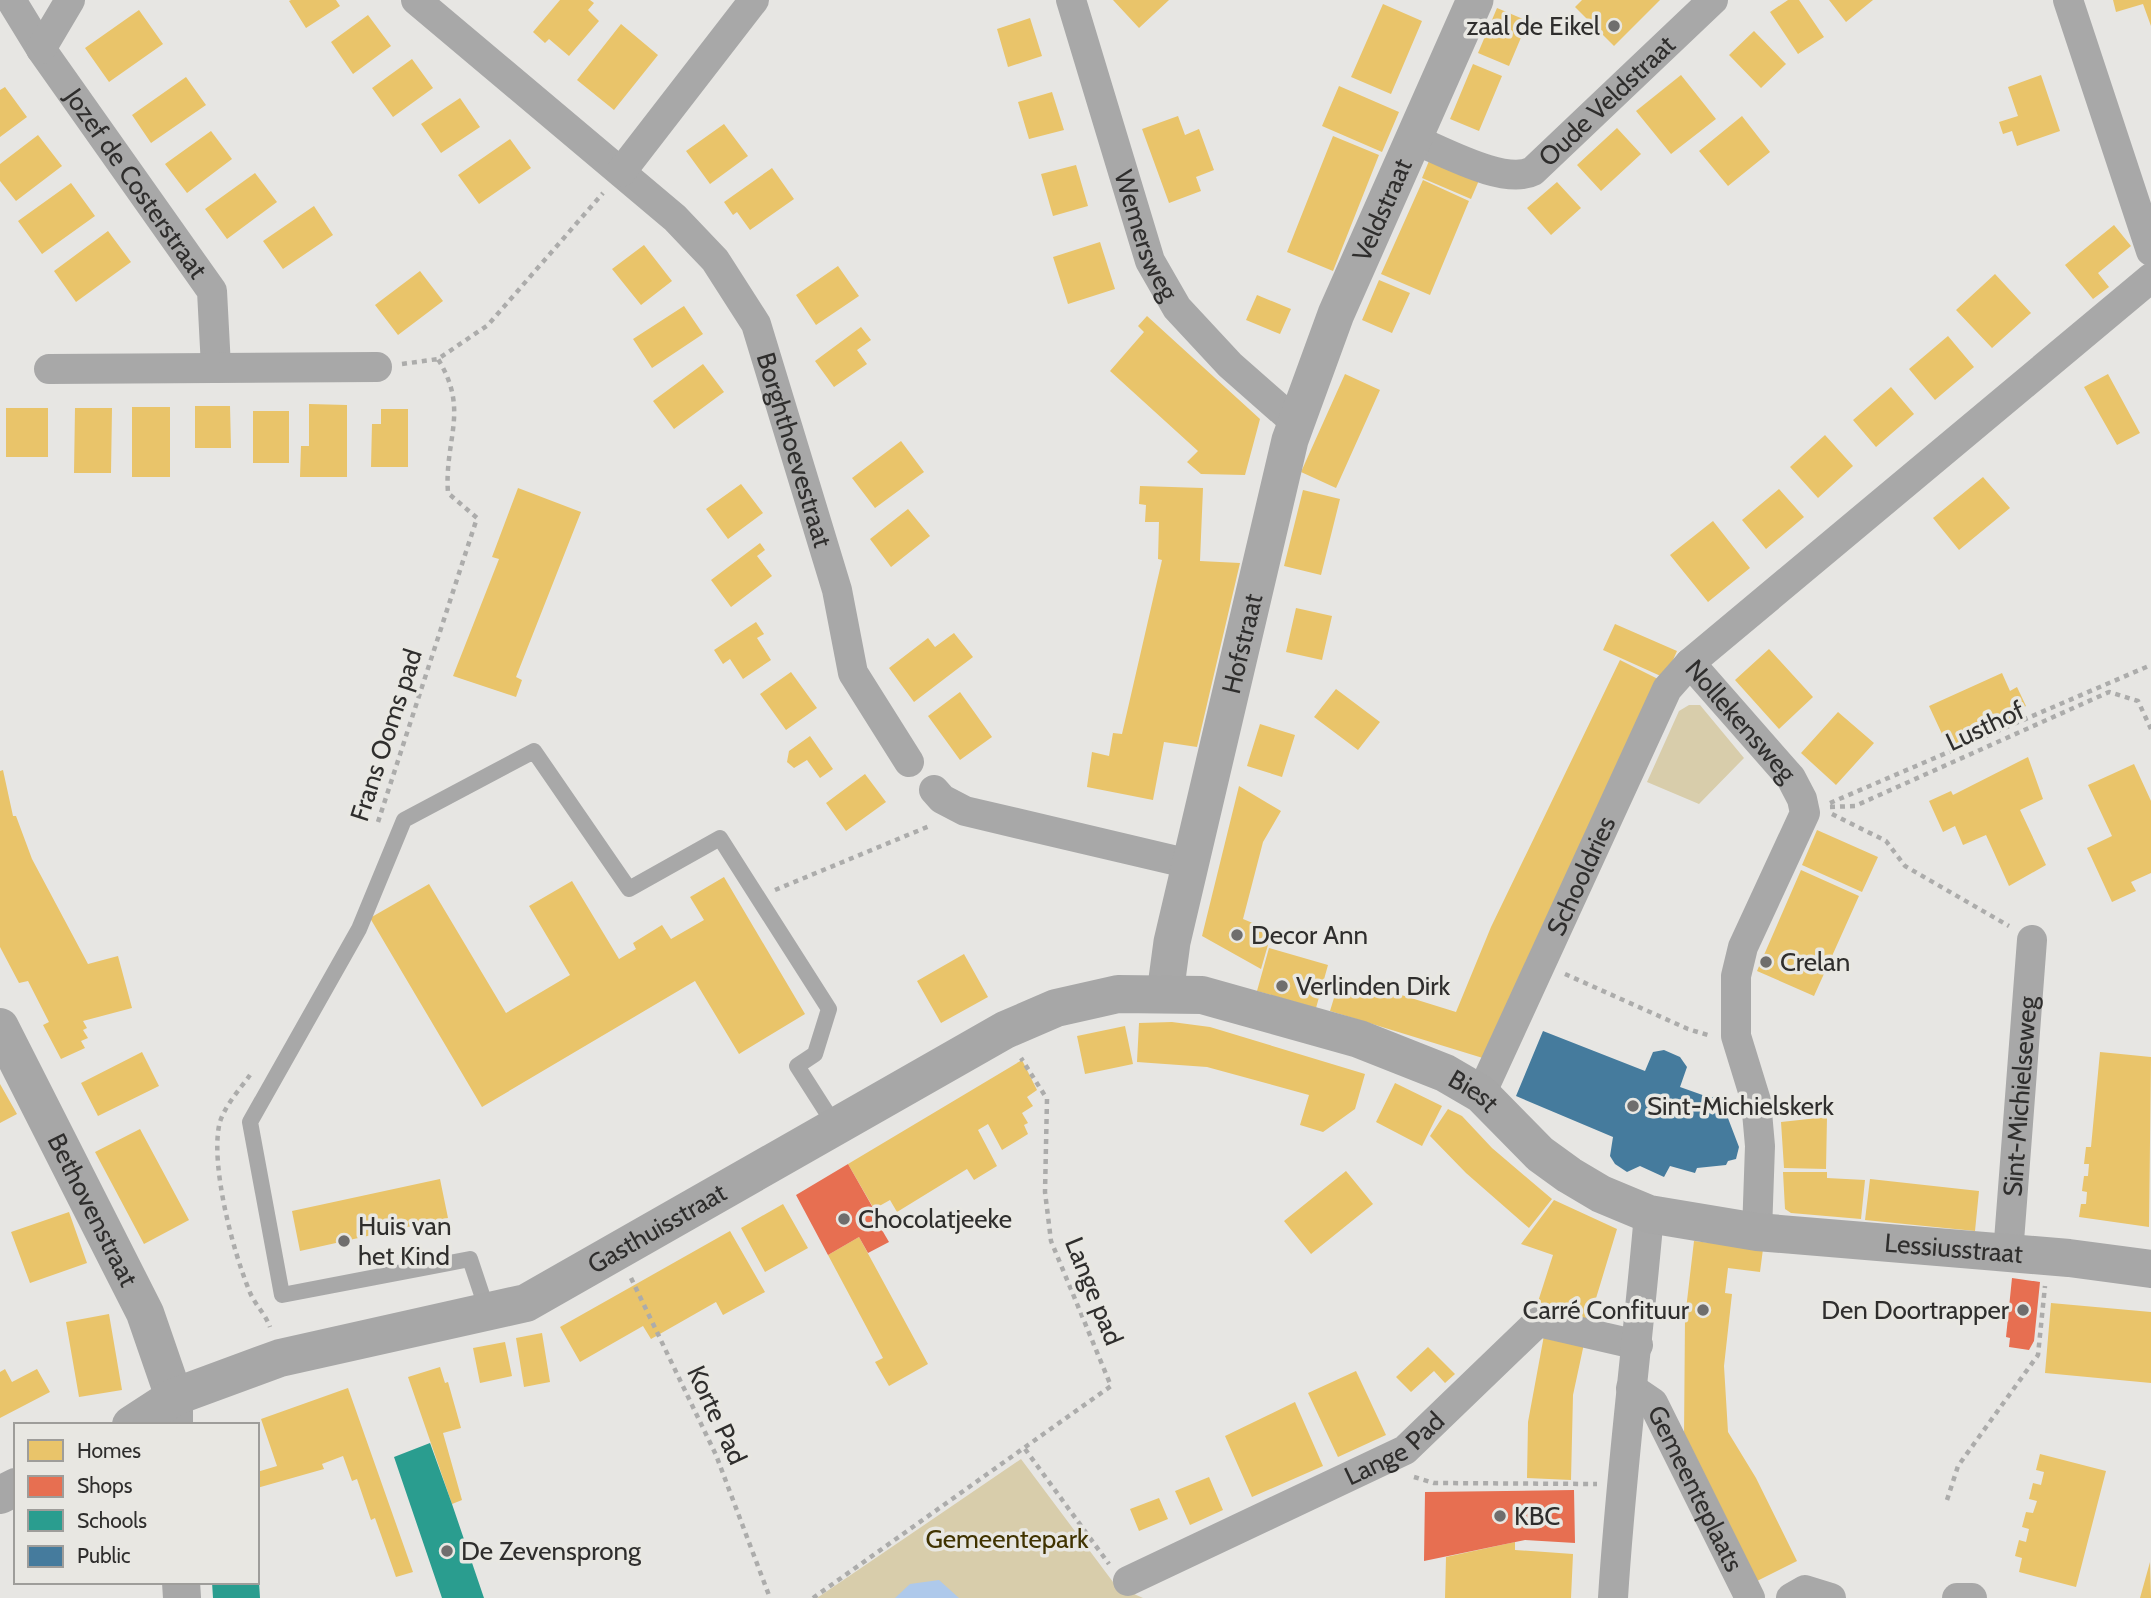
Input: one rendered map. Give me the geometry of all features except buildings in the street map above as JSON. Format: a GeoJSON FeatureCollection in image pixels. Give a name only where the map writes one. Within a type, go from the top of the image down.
{"type":"FeatureCollection","features":[{"type":"Feature","properties":{"kind":"main road","name":"Gasthuisstraat"},"geometry":{"type":"LineString","coordinates":[[137,1423],[174,1411],[280,1358],[526,1303],[1005,1030],[1056,1008],[1118,994],[1166,993]]}},
{"type":"Feature","properties":{"kind":"main road","name":"Biest"},"geometry":{"type":"LineString","coordinates":[[1166,993],[1202,995],[1359,1039],[1445,1073],[1481,1094],[1540,1154],[1601,1194],[1649,1214],[1757,1232]]}},
{"type":"Feature","properties":{"kind":"main road","name":"Bethovenstraat"},"geometry":{"type":"LineString","coordinates":[[0,1027],[145,1313],[174,1411]]}},
{"type":"Feature","properties":{"kind":"main road","name":"Lessiusstraat"},"geometry":{"type":"LineString","coordinates":[[1757,1232],[2049,1257],[2151,1269]]}},
{"type":"Feature","properties":{"kind":"street","name":"Jozef de Costerstraat"},"geometry":{"type":"LineString","coordinates":[[11,0],[41,49],[212,291],[216,367]]}},
{"type":"Feature","properties":{"kind":"street"},"geometry":{"type":"LineString","coordinates":[[41,49],[70,0]]}},
{"type":"Feature","properties":{"kind":"street","name":"Borghthoevestraat"},"geometry":{"type":"LineString","coordinates":[[416,0],[675,218],[715,260],[756,324],[837,590],[853,673],[909,762]]}},
{"type":"Feature","properties":{"kind":"street"},"geometry":{"type":"LineString","coordinates":[[621,172],[754,0]]}},
{"type":"Feature","properties":{"kind":"street","name":"Wemersweg"},"geometry":{"type":"LineString","coordinates":[[1071,0],[1150,261],[1177,308],[1230,365],[1296,423]]}},
{"type":"Feature","properties":{"kind":"street","name":"Veldstraat"},"geometry":{"type":"LineString","coordinates":[[1296,423],[1336,314],[1475,0]]}},
{"type":"Feature","properties":{"kind":"street","name":"Oude Veldstraat"},"geometry":{"type":"LineString","coordinates":[[1413,139],[1499,173],[1521,178],[1533,171],[1713,0]]}},
{"type":"Feature","properties":{"kind":"street"},"geometry":{"type":"LineString","coordinates":[[2068,0],[2151,251]]}},
{"type":"Feature","properties":{"kind":"street","name":"Nollekensweg"},"geometry":{"type":"LineString","coordinates":[[1757,1232],[1760,1146],[1756,1101],[1736,1036],[1736,976],[1743,947],[1805,813],[1802,799],[1791,779],[1690,663],[2151,278]]}},
{"type":"Feature","properties":{"kind":"street"},"geometry":{"type":"LineString","coordinates":[[50,369],[377,367]]}},
{"type":"Feature","properties":{"kind":"street","name":"Hofstraat"},"geometry":{"type":"LineString","coordinates":[[1166,993],[1172,942],[1296,423]]}},
{"type":"Feature","properties":{"kind":"street","name":"Schooldries"},"geometry":{"type":"LineString","coordinates":[[1481,1094],[1667,689],[1690,663]]}},
{"type":"Feature","properties":{"kind":"street"},"geometry":{"type":"LineString","coordinates":[[934,790],[942,799],[965,811],[1190,864]]}},
{"type":"Feature","properties":{"kind":"street","name":"Sint-Michielseweg"},"geometry":{"type":"LineString","coordinates":[[2008,1254],[2032,940]]}},
{"type":"Feature","properties":{"kind":"street","name":"Gemeenteplaats"},"geometry":{"type":"LineString","coordinates":[[1613,1598],[1620,1485],[1649,1214]]}},
{"type":"Feature","properties":{"kind":"street","name":"Lange Pad"},"geometry":{"type":"LineString","coordinates":[[1128,1581],[1405,1450],[1538,1322],[1637,1345]]}},
{"type":"Feature","properties":{"kind":"street","name":"Gemeenteplaats"},"geometry":{"type":"LineString","coordinates":[[1631,1388],[1653,1403],[1750,1598]]}},
{"type":"Feature","properties":{"kind":"street"},"geometry":{"type":"LineString","coordinates":[[1957,1598],[1972,1598]]}},
{"type":"Feature","properties":{"kind":"lane"},"geometry":{"type":"LineString","coordinates":[[486,1310],[470,1259],[282,1295],[250,1122],[359,929],[404,820],[534,751],[629,889],[720,838],[828,1009],[814,1054],[797,1066],[836,1127]]}},
{"type":"Feature","properties":{"kind":"path"},"geometry":{"type":"LineString","coordinates":[[377,367],[438,359],[488,325],[621,172]]}},
{"type":"Feature","properties":{"kind":"path","name":"Frans Ooms pad"},"geometry":{"type":"LineString","coordinates":[[375,831],[477,517],[447,493],[446,471],[456,418],[450,379],[438,359]]}},
{"type":"Feature","properties":{"kind":"path"},"geometry":{"type":"LineString","coordinates":[[1819,807],[2151,665]]}},
{"type":"Feature","properties":{"kind":"path","name":"Lusthof"},"geometry":{"type":"LineString","coordinates":[[1819,807],[1855,806],[2109,692],[2138,701],[2151,729]]}},
{"type":"Feature","properties":{"kind":"path"},"geometry":{"type":"LineString","coordinates":[[1819,807],[1886,841],[1905,866],[2032,940]]}},
{"type":"Feature","properties":{"kind":"path"},"geometry":{"type":"LineString","coordinates":[[758,897],[965,811]]}},
{"type":"Feature","properties":{"kind":"path"},"geometry":{"type":"LineString","coordinates":[[1541,963],[1688,1029],[1707,1036],[1736,1036]]}},
{"type":"Feature","properties":{"kind":"path","name":"Lange pad"},"geometry":{"type":"LineString","coordinates":[[1005,1030],[1047,1099],[1045,1192],[1051,1241],[1111,1386],[1025,1449]]}},
{"type":"Feature","properties":{"kind":"path"},"geometry":{"type":"LineString","coordinates":[[256,1065],[219,1124],[218,1145],[225,1210],[250,1293],[265,1312],[280,1358]]}},
{"type":"Feature","properties":{"kind":"path","name":"Korte Pad"},"geometry":{"type":"LineString","coordinates":[[619,1252],[716,1455],[769,1598]]}},
{"type":"Feature","properties":{"kind":"path"},"geometry":{"type":"LineString","coordinates":[[1947,1500],[1958,1466],[2038,1355],[2049,1257]]}},
{"type":"Feature","properties":{"kind":"path"},"geometry":{"type":"LineString","coordinates":[[816,1597],[1025,1449],[1119,1579],[1128,1581]]}},
{"type":"Feature","properties":{"kind":"path"},"geometry":{"type":"LineString","coordinates":[[1373,1466],[1434,1483],[1620,1485]]}},
{"type":"Feature","properties":{"kind":"green space"},"geometry":{"type":"Polygon","coordinates":[[[1689,705],[1700,705],[1744,758],[1699,804],[1647,782],[1679,711],[1689,705]]]}},
{"type":"Feature","properties":{"kind":"green space","name":"Gemeentepark"},"geometry":{"type":"Polygon","coordinates":[[[1021,1459],[1116,1586],[1143,1598],[817,1598],[1021,1459]]]}},
{"type":"Feature","properties":{"kind":"water"},"geometry":{"type":"Polygon","coordinates":[[[939,1580],[959,1598],[895,1598],[910,1584],[939,1580]]]}},
{"type":"Feature","properties":{"kind":"place","name":"zaal de Eikel"},"geometry":{"type":"Point","coordinates":[1614,26]}},
{"type":"Feature","properties":{"kind":"place","name":"Decor Ann"},"geometry":{"type":"Point","coordinates":[1237,935]}},
{"type":"Feature","properties":{"kind":"place","name":"Crelan"},"geometry":{"type":"Point","coordinates":[1766,962]}},
{"type":"Feature","properties":{"kind":"place","name":"Verlinden Dirk"},"geometry":{"type":"Point","coordinates":[1282,986]}},
{"type":"Feature","properties":{"kind":"place","name":"Sint-Michielskerk"},"geometry":{"type":"Point","coordinates":[1633,1106]}},
{"type":"Feature","properties":{"kind":"place","name":"Chocolatjeeke"},"geometry":{"type":"Point","coordinates":[844,1219]}},
{"type":"Feature","properties":{"kind":"place","name":"Huis van het Kind"},"geometry":{"type":"Point","coordinates":[344,1241]}},
{"type":"Feature","properties":{"kind":"place","name":"Carré Confituur"},"geometry":{"type":"Point","coordinates":[1703,1310]}},
{"type":"Feature","properties":{"kind":"place","name":"Den Doortrapper"},"geometry":{"type":"Point","coordinates":[2023,1310]}},
{"type":"Feature","properties":{"kind":"place","name":"KBC"},"geometry":{"type":"Point","coordinates":[1500,1516]}},
{"type":"Feature","properties":{"kind":"place","name":"De Zevensprong"},"geometry":{"type":"Point","coordinates":[447,1551]}}]}
